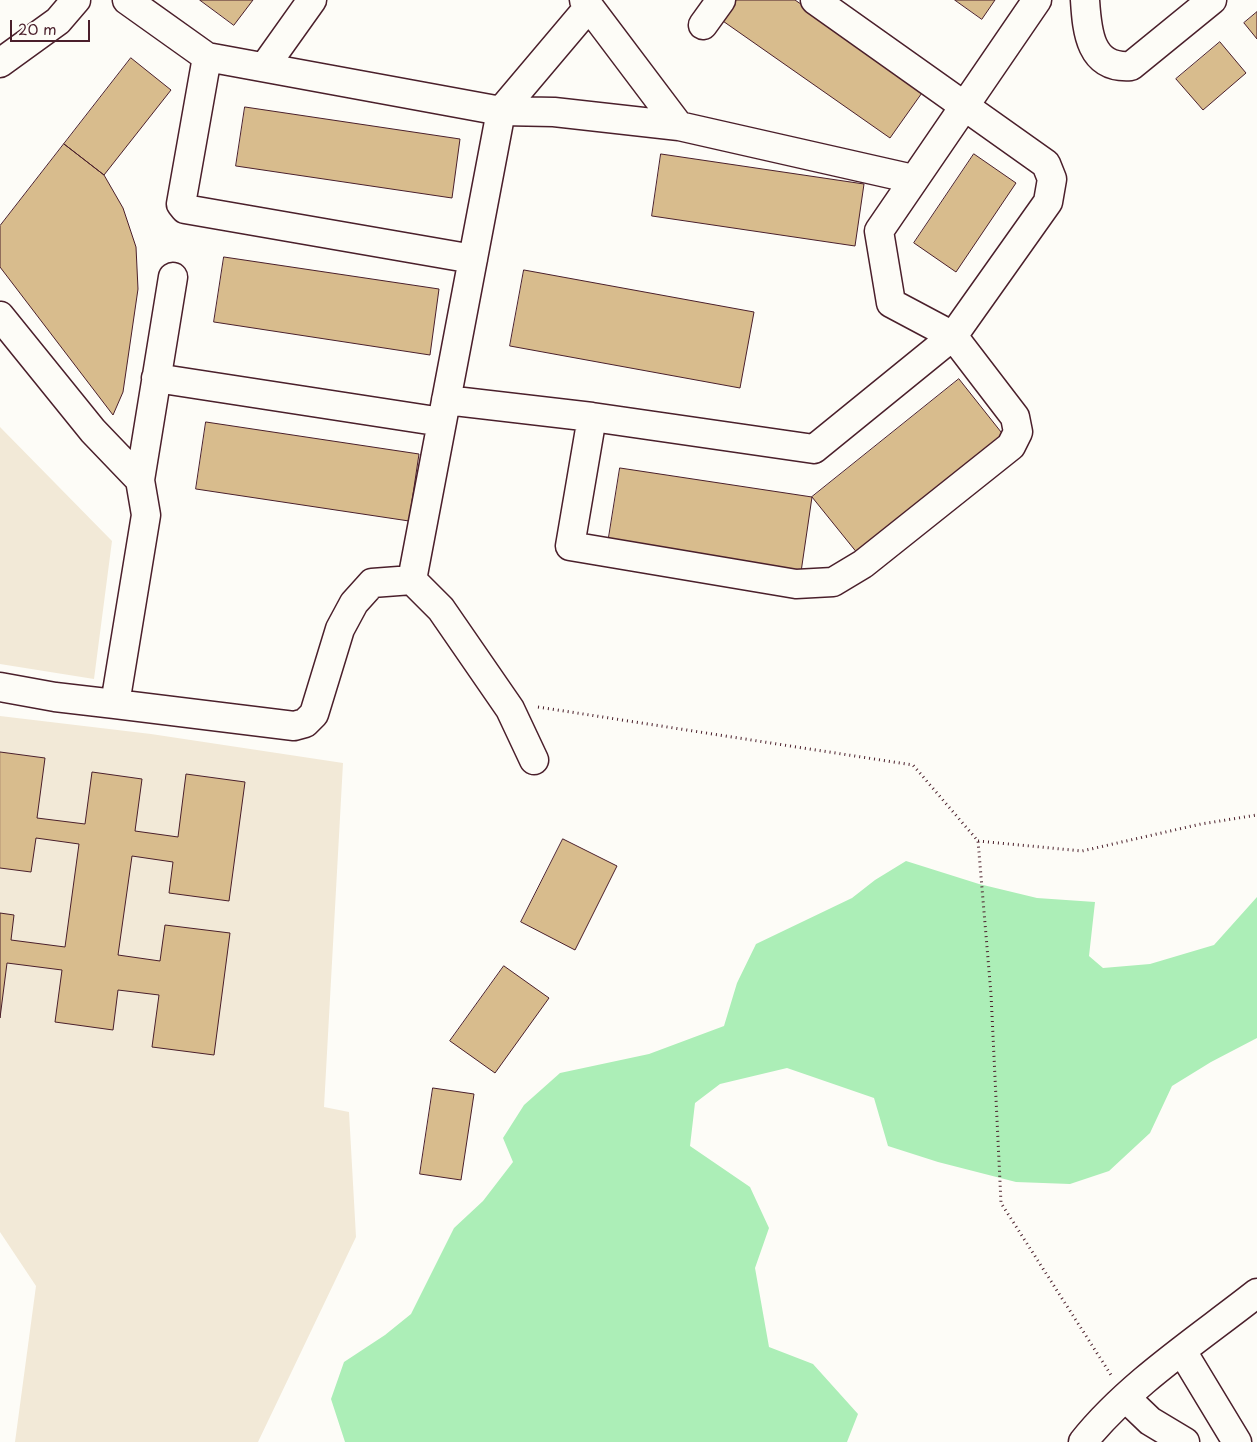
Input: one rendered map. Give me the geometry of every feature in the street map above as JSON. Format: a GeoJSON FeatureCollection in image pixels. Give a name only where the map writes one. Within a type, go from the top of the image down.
{"type":"FeatureCollection","features":[{"type":"Feature","properties":{"kind":"street"},"geometry":{"type":"LineString","coordinates":[[0,63],[22,49],[58,21],[76,0]]}},
{"type":"Feature","properties":{"kind":"street"},"geometry":{"type":"LineString","coordinates":[[127,0],[207,56],[501,111],[554,112],[679,126],[913,179]]}},
{"type":"Feature","properties":{"kind":"street"},"geometry":{"type":"LineString","coordinates":[[265,66],[312,0]]}},
{"type":"Feature","properties":{"kind":"street"},"geometry":{"type":"LineString","coordinates":[[703,25],[720,0]]}},
{"type":"Feature","properties":{"kind":"street"},"geometry":{"type":"LineString","coordinates":[[156,378],[444,411],[592,417],[814,449],[953,336],[1048,202],[1052,179],[1046,164],[815,0]]}},
{"type":"Feature","properties":{"kind":"street"},"geometry":{"type":"LineString","coordinates":[[592,417],[570,546],[796,584],[833,582],[870,558],[1012,446],[1018,432],[1015,416],[953,336],[891,303],[879,231],[1037,0]]}},
{"type":"Feature","properties":{"kind":"street"},"geometry":{"type":"LineString","coordinates":[[1085,0],[1087,25],[1095,49],[1106,63],[1118,67],[1131,66],[1212,0]]}},
{"type":"Feature","properties":{"kind":"street"},"geometry":{"type":"LineString","coordinates":[[412,580],[501,111],[586,4],[679,126]]}},
{"type":"Feature","properties":{"kind":"street"},"geometry":{"type":"LineString","coordinates":[[207,56],[181,204],[185,210],[473,259]]}},
{"type":"Feature","properties":{"kind":"street"},"geometry":{"type":"LineString","coordinates":[[115,704],[146,515],[140,480],[173,276]]}},
{"type":"Feature","properties":{"kind":"street"},"geometry":{"type":"LineString","coordinates":[[0,316],[92,431],[140,480]]}},
{"type":"Feature","properties":{"kind":"street"},"geometry":{"type":"LineString","coordinates":[[0,687],[73,700],[294,726],[305,723],[314,714],[340,629],[354,603],[372,583],[412,580],[441,609],[505,702],[534,760]]}},
{"type":"Feature","properties":{"kind":"street"},"geometry":{"type":"LineString","coordinates":[[1083,1442],[1126,1398],[1182,1351],[1257,1293]]}},
{"type":"Feature","properties":{"kind":"street"},"geometry":{"type":"LineString","coordinates":[[1182,1351],[1237,1442]]}},
{"type":"Feature","properties":{"kind":"street"},"geometry":{"type":"LineString","coordinates":[[1126,1398],[1150,1421],[1185,1442]]}},
{"type":"Feature","properties":{"kind":"path"},"geometry":{"type":"LineString","coordinates":[[505,702],[913,765],[978,841],[991,994],[1001,1203],[1126,1398]]}},
{"type":"Feature","properties":{"kind":"path"},"geometry":{"type":"LineString","coordinates":[[978,841],[1082,851],[1201,824],[1257,815]]}},
{"type":"Feature","properties":{"kind":"shaded area"},"geometry":{"type":"Polygon","coordinates":[[[0,427],[112,541],[94,679],[0,664],[0,427]]]}},
{"type":"Feature","properties":{"kind":"shaded area"},"geometry":{"type":"Polygon","coordinates":[[[0,716],[151,734],[343,763],[324,1107],[349,1112],[356,1237],[258,1442],[15,1442],[36,1286],[0,1232],[0,716]]]}},
{"type":"Feature","properties":{"kind":"green space"},"geometry":{"type":"Polygon","coordinates":[[[906,861],[979,884],[1037,898],[1095,902],[1089,956],[1103,968],[1150,964],[1214,945],[1257,897],[1257,1038],[1211,1062],[1172,1086],[1150,1133],[1109,1171],[1070,1184],[1016,1182],[938,1162],[888,1146],[874,1098],[787,1068],[720,1084],[695,1103],[690,1146],[750,1187],[769,1228],[755,1268],[769,1347],[813,1364],[858,1414],[847,1442],[345,1442],[331,1399],[344,1362],[385,1335],[411,1314],[454,1228],[483,1201],[513,1162],[503,1138],[524,1105],[560,1073],[649,1054],[724,1026],[737,983],[756,944],[852,898],[875,880],[906,861]]]}},
{"type":"Feature","properties":{"kind":"building"},"geometry":{"type":"Polygon","coordinates":[[[200,0],[253,0],[234,25],[200,0]]]}},
{"type":"Feature","properties":{"kind":"building"},"geometry":{"type":"Polygon","coordinates":[[[733,0],[795,0],[924,90],[890,138],[720,19],[733,0]]]}},
{"type":"Feature","properties":{"kind":"building"},"geometry":{"type":"Polygon","coordinates":[[[955,0],[995,0],[982,19],[955,0]]]}},
{"type":"Feature","properties":{"kind":"building"},"geometry":{"type":"Polygon","coordinates":[[[1257,12],[1257,39],[1244,23],[1257,12]]]}},
{"type":"Feature","properties":{"kind":"building"},"geometry":{"type":"Polygon","coordinates":[[[1220,42],[1246,73],[1203,110],[1176,79],[1220,42]]]}},
{"type":"Feature","properties":{"kind":"building"},"geometry":{"type":"Polygon","coordinates":[[[131,58],[171,90],[104,175],[64,144],[131,58]]]}},
{"type":"Feature","properties":{"kind":"building"},"geometry":{"type":"Polygon","coordinates":[[[245,107],[460,139],[452,198],[236,166],[245,107]]]}},
{"type":"Feature","properties":{"kind":"building"},"geometry":{"type":"Polygon","coordinates":[[[64,144],[104,175],[123,208],[136,247],[138,289],[123,392],[113,415],[0,267],[0,226],[64,144]]]}},
{"type":"Feature","properties":{"kind":"building"},"geometry":{"type":"Polygon","coordinates":[[[661,154],[864,184],[855,246],[652,216],[661,154]]]}},
{"type":"Feature","properties":{"kind":"building"},"geometry":{"type":"Polygon","coordinates":[[[974,154],[1016,183],[956,272],[914,243],[974,154]]]}},
{"type":"Feature","properties":{"kind":"building"},"geometry":{"type":"Polygon","coordinates":[[[224,257],[439,289],[430,355],[214,322],[224,257]]]}},
{"type":"Feature","properties":{"kind":"building"},"geometry":{"type":"Polygon","coordinates":[[[524,270],[754,312],[740,388],[510,346],[524,270]]]}},
{"type":"Feature","properties":{"kind":"building"},"geometry":{"type":"Polygon","coordinates":[[[959,379],[1005,437],[858,554],[812,497],[959,379]]]}},
{"type":"Feature","properties":{"kind":"building"},"geometry":{"type":"Polygon","coordinates":[[[206,422],[419,454],[409,521],[196,489],[206,422]]]}},
{"type":"Feature","properties":{"kind":"building"},"geometry":{"type":"Polygon","coordinates":[[[620,468],[812,497],[801,572],[608,543],[620,468]]]}},
{"type":"Feature","properties":{"kind":"building"},"geometry":{"type":"Polygon","coordinates":[[[0,752],[45,758],[37,818],[85,824],[92,772],[142,779],[135,831],[178,837],[186,774],[245,782],[229,901],[169,893],[173,862],[132,856],[118,955],[160,961],[165,925],[230,933],[214,1055],[152,1047],[159,995],[118,990],[113,1030],[55,1022],[62,970],[7,963],[0,1018],[0,913],[14,915],[11,940],[65,947],[79,844],[36,838],[31,872],[0,868],[0,752]]]}},
{"type":"Feature","properties":{"kind":"building"},"geometry":{"type":"Polygon","coordinates":[[[563,839],[617,866],[575,950],[521,922],[563,839]]]}},
{"type":"Feature","properties":{"kind":"building"},"geometry":{"type":"Polygon","coordinates":[[[504,966],[549,998],[495,1073],[450,1041],[504,966]]]}},
{"type":"Feature","properties":{"kind":"building"},"geometry":{"type":"Polygon","coordinates":[[[433,1088],[474,1094],[461,1180],[420,1174],[433,1088]]]}}]}
